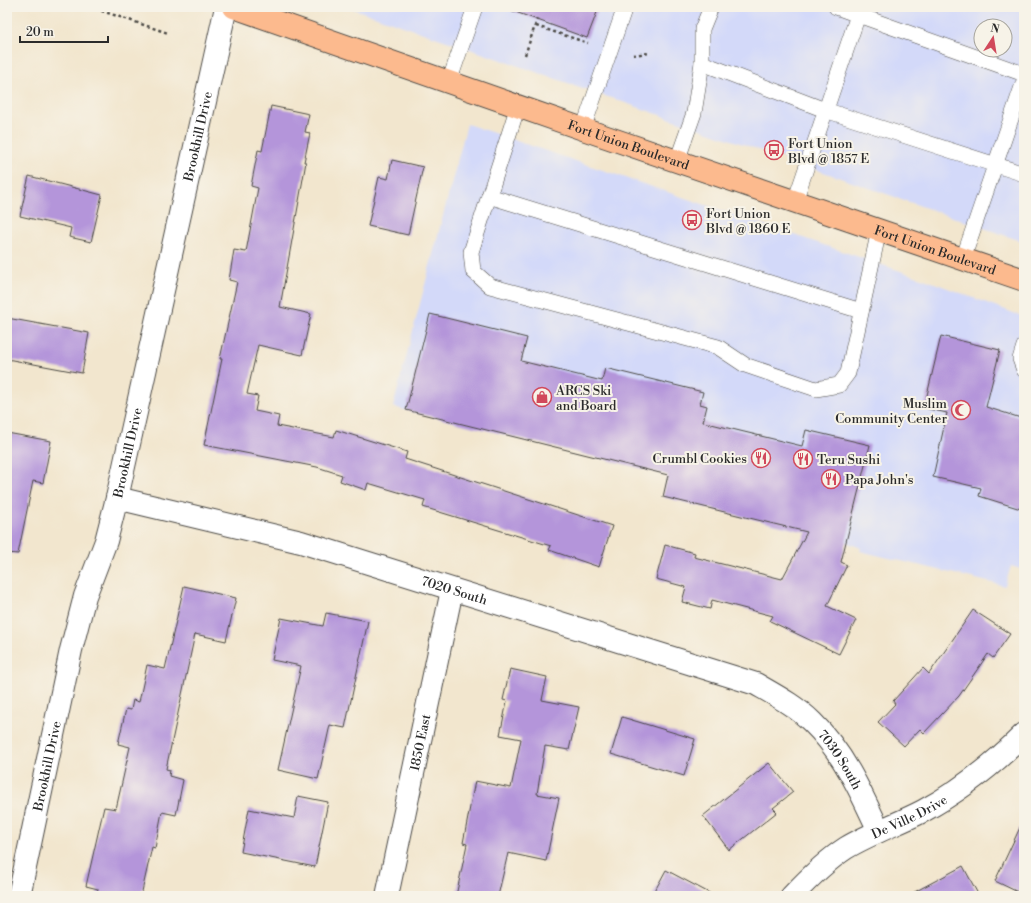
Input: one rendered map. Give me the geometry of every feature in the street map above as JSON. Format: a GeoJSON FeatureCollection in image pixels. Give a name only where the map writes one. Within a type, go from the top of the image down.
{"type":"FeatureCollection","features":[{"type":"Feature","properties":{"kind":"main road","name":"Fort Union Boulevard"},"geometry":{"type":"LineString","coordinates":[[234,7],[582,129],[1024,280]]}},
{"type":"Feature","properties":{"kind":"street","name":"Brookhill Drive"},"geometry":{"type":"LineString","coordinates":[[19,896],[71,650],[85,596],[106,541],[117,498],[226,7]]}},
{"type":"Feature","properties":{"kind":"street","name":"7020 South"},"geometry":{"type":"LineString","coordinates":[[117,498],[302,542],[756,684],[785,701]]}},
{"type":"Feature","properties":{"kind":"street","name":"1850 East"},"geometry":{"type":"LineString","coordinates":[[387,896],[452,590]]}},
{"type":"Feature","properties":{"kind":"street","name":"7030 South"},"geometry":{"type":"LineString","coordinates":[[785,701],[811,721],[833,744],[858,785],[879,831]]}},
{"type":"Feature","properties":{"kind":"street","name":"De Ville Drive"},"geometry":{"type":"LineString","coordinates":[[792,896],[810,877],[846,849],[923,810],[967,783],[1003,755],[1024,734]]}},
{"type":"Feature","properties":{"kind":"lane"},"geometry":{"type":"LineString","coordinates":[[449,82],[475,7]]}},
{"type":"Feature","properties":{"kind":"lane"},"geometry":{"type":"LineString","coordinates":[[582,129],[625,7]]}},
{"type":"Feature","properties":{"kind":"lane"},"geometry":{"type":"LineString","coordinates":[[678,161],[694,113],[702,62],[702,29],[711,7]]}},
{"type":"Feature","properties":{"kind":"lane"},"geometry":{"type":"LineString","coordinates":[[836,7],[1024,74]]}},
{"type":"Feature","properties":{"kind":"lane"},"geometry":{"type":"LineString","coordinates":[[795,201],[858,16]]}},
{"type":"Feature","properties":{"kind":"lane"},"geometry":{"type":"LineString","coordinates":[[702,62],[825,110],[1024,174]]}},
{"type":"Feature","properties":{"kind":"lane"},"geometry":{"type":"LineString","coordinates":[[962,259],[1024,81]]}},
{"type":"Feature","properties":{"kind":"lane"},"geometry":{"type":"LineString","coordinates":[[518,106],[471,252],[473,271],[490,286],[718,347],[745,365],[816,389],[839,385],[848,373],[879,230]]}},
{"type":"Feature","properties":{"kind":"lane"},"geometry":{"type":"LineString","coordinates":[[489,196],[862,311]]}},
{"type":"Feature","properties":{"kind":"lane"},"geometry":{"type":"LineString","coordinates":[[1024,346],[1020,359],[1024,370]]}},
{"type":"Feature","properties":{"kind":"path"},"geometry":{"type":"LineString","coordinates":[[90,7],[168,34]]}},
{"type":"Feature","properties":{"kind":"path"},"geometry":{"type":"LineString","coordinates":[[525,55],[538,20]]}},
{"type":"Feature","properties":{"kind":"path"},"geometry":{"type":"LineString","coordinates":[[536,26],[594,46]]}},
{"type":"Feature","properties":{"kind":"shaded area"},"geometry":{"type":"Polygon","coordinates":[[[348,7],[1024,7],[1024,242],[637,107],[348,7]]]}},
{"type":"Feature","properties":{"kind":"shaded area"},"geometry":{"type":"Polygon","coordinates":[[[467,124],[921,278],[1024,317],[1024,570],[1011,566],[1005,586],[860,551],[861,548],[846,542],[663,497],[668,475],[393,407],[467,124]]]}},
{"type":"Feature","properties":{"kind":"building"},"geometry":{"type":"Polygon","coordinates":[[[510,7],[599,7],[587,38],[510,10],[510,7]]]}},
{"type":"Feature","properties":{"kind":"building"},"geometry":{"type":"Polygon","coordinates":[[[271,106],[309,114],[305,132],[310,133],[304,162],[306,162],[280,307],[311,314],[302,355],[258,345],[247,394],[258,396],[255,411],[279,416],[277,426],[334,437],[336,430],[407,452],[405,459],[612,526],[599,567],[549,550],[551,546],[423,507],[425,500],[368,483],[366,490],[340,481],[342,475],[317,467],[204,445],[222,359],[220,359],[237,282],[229,280],[234,250],[246,252],[258,188],[251,186],[258,150],[262,151],[271,106]]]}},
{"type":"Feature","properties":{"kind":"building"},"geometry":{"type":"Polygon","coordinates":[[[392,160],[423,167],[408,235],[368,226],[379,177],[388,179],[392,160]]]}},
{"type":"Feature","properties":{"kind":"building"},"geometry":{"type":"Polygon","coordinates":[[[29,176],[102,195],[91,242],[69,237],[71,228],[20,216],[29,176]]]}},
{"type":"Feature","properties":{"kind":"building"},"geometry":{"type":"Polygon","coordinates":[[[430,314],[527,338],[521,361],[602,381],[605,368],[703,392],[700,404],[707,406],[703,422],[802,446],[806,430],[870,445],[841,562],[847,565],[827,606],[856,620],[839,654],[770,621],[773,616],[712,600],[710,609],[682,602],[686,587],[656,579],[665,545],[695,553],[694,557],[782,579],[807,532],[663,497],[668,475],[406,410],[430,314]]]}},
{"type":"Feature","properties":{"kind":"building"},"geometry":{"type":"Polygon","coordinates":[[[7,318],[89,333],[82,373],[7,359],[7,318]]]}},
{"type":"Feature","properties":{"kind":"building","name":"Muslim Community Center"},"geometry":{"type":"Polygon","coordinates":[[[941,336],[1000,350],[986,407],[1024,419],[1024,510],[979,496],[981,488],[933,477],[947,413],[924,408],[941,336]]]}},
{"type":"Feature","properties":{"kind":"building"},"geometry":{"type":"Polygon","coordinates":[[[7,433],[51,441],[43,483],[33,481],[18,554],[7,553],[7,433]]]}},
{"type":"Feature","properties":{"kind":"building"},"geometry":{"type":"Polygon","coordinates":[[[184,586],[236,598],[226,641],[195,634],[166,769],[170,770],[169,776],[183,780],[176,815],[162,812],[155,848],[152,847],[141,896],[97,896],[98,889],[86,886],[104,807],[116,809],[130,747],[118,744],[126,709],[131,710],[133,700],[139,702],[147,665],[165,669],[184,586]]]}},
{"type":"Feature","properties":{"kind":"building"},"geometry":{"type":"Polygon","coordinates":[[[973,610],[1010,634],[993,658],[988,654],[959,696],[924,733],[920,729],[904,746],[878,722],[895,704],[893,701],[923,668],[929,674],[973,610]]]}},
{"type":"Feature","properties":{"kind":"building"},"geometry":{"type":"Polygon","coordinates":[[[326,613],[368,621],[345,728],[330,725],[318,779],[278,770],[301,666],[272,660],[281,618],[323,626],[326,613]]]}},
{"type":"Feature","properties":{"kind":"building"},"geometry":{"type":"Polygon","coordinates":[[[510,669],[547,677],[542,700],[579,707],[569,750],[545,746],[537,794],[559,798],[546,861],[508,853],[498,896],[456,896],[467,844],[463,843],[475,781],[511,788],[521,739],[500,735],[507,701],[503,700],[510,669]]]}},
{"type":"Feature","properties":{"kind":"building"},"geometry":{"type":"Polygon","coordinates":[[[622,717],[695,739],[684,776],[611,754],[622,717]]]}},
{"type":"Feature","properties":{"kind":"building"},"geometry":{"type":"Polygon","coordinates":[[[769,763],[793,792],[773,808],[777,812],[729,850],[703,816],[769,763]]]}},
{"type":"Feature","properties":{"kind":"building"},"geometry":{"type":"Polygon","coordinates":[[[298,796],[328,802],[315,867],[241,852],[249,809],[294,818],[298,796]]]}},
{"type":"Feature","properties":{"kind":"building"},"geometry":{"type":"Polygon","coordinates":[[[1024,819],[1024,895],[995,881],[1024,819]]]}},
{"type":"Feature","properties":{"kind":"building"},"geometry":{"type":"Polygon","coordinates":[[[963,866],[979,896],[907,896],[963,866]]]}},
{"type":"Feature","properties":{"kind":"building"},"geometry":{"type":"Polygon","coordinates":[[[666,870],[715,896],[652,896],[666,870]]]}},
{"type":"Feature","properties":{"kind":"place","name":"Fort Union Blvd @ 1857 E"},"geometry":{"type":"Point","coordinates":[774,150]}},
{"type":"Feature","properties":{"kind":"place","name":"Fort Union Blvd @ 1860 E"},"geometry":{"type":"Point","coordinates":[692,220]}},
{"type":"Feature","properties":{"kind":"place","name":"ARCS Ski and Board"},"geometry":{"type":"Point","coordinates":[542,397]}},
{"type":"Feature","properties":{"kind":"place","name":"Muslim Community Center"},"geometry":{"type":"Point","coordinates":[961,410]}},
{"type":"Feature","properties":{"kind":"place","name":"Crumbl Cookies"},"geometry":{"type":"Point","coordinates":[761,458]}},
{"type":"Feature","properties":{"kind":"place","name":"Teru Sushi"},"geometry":{"type":"Point","coordinates":[803,459]}},
{"type":"Feature","properties":{"kind":"place","name":"Papa John's"},"geometry":{"type":"Point","coordinates":[831,479]}}]}
